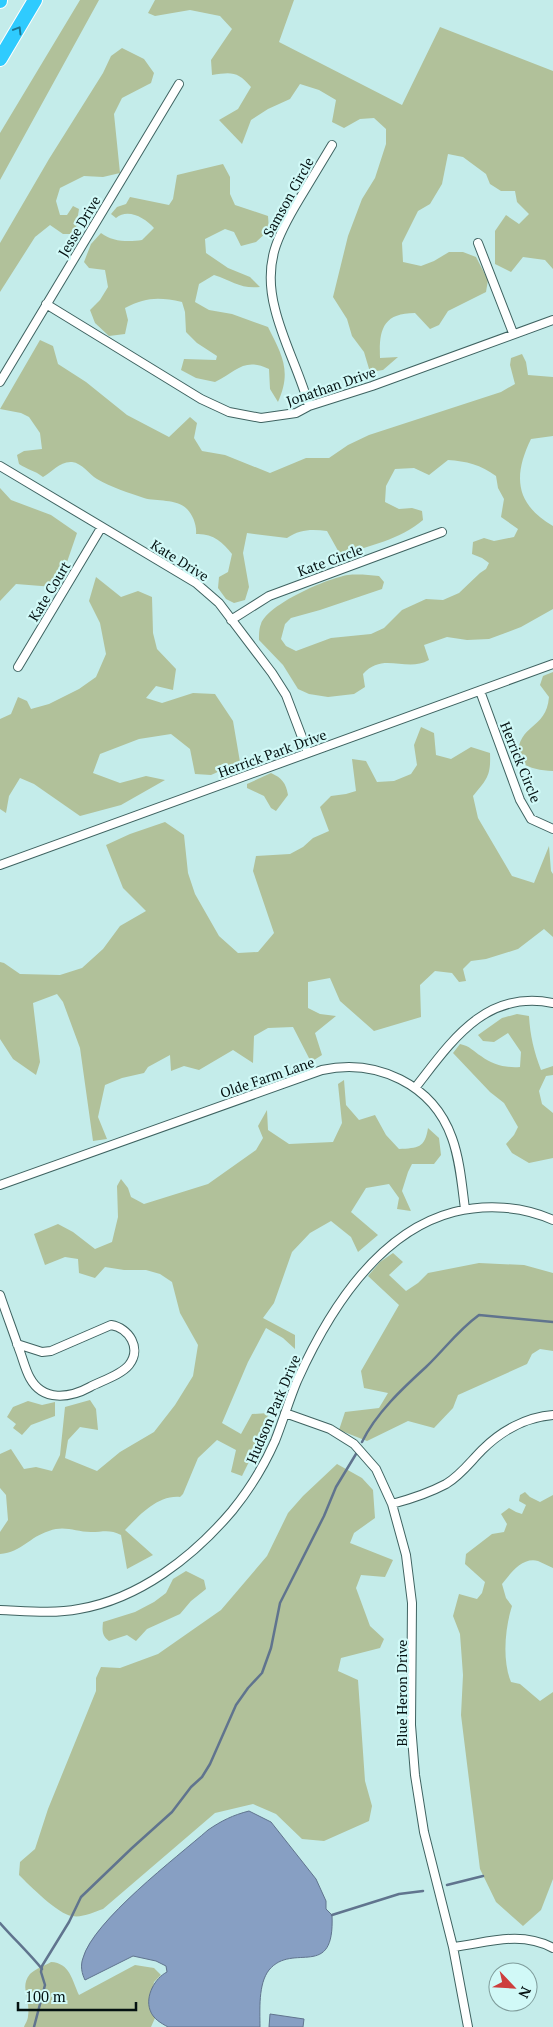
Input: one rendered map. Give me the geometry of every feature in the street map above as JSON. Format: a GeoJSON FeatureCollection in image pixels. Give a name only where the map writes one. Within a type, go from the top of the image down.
{"type":"FeatureCollection","features":[{"type":"Feature","properties":{"kind":"highway"},"geometry":{"type":"LineString","coordinates":[[0,59],[35,0]]}},
{"type":"Feature","properties":{"kind":"street","name":"Jesse Drive"},"geometry":{"type":"LineString","coordinates":[[0,382],[179,84]]}},
{"type":"Feature","properties":{"kind":"street","name":"Samson Circle"},"geometry":{"type":"LineString","coordinates":[[309,406],[275,309],[270,280],[271,261],[283,226],[332,146]]}},
{"type":"Feature","properties":{"kind":"street"},"geometry":{"type":"LineString","coordinates":[[478,243],[512,334]]}},
{"type":"Feature","properties":{"kind":"street","name":"Jonathan Drive"},"geometry":{"type":"LineString","coordinates":[[46,304],[201,399],[229,412],[270,418],[296,413],[309,406],[372,386],[553,320]]}},
{"type":"Feature","properties":{"kind":"street","name":"Kate Drive"},"geometry":{"type":"LineString","coordinates":[[0,466],[196,583],[219,603],[272,673],[286,695],[308,753]]}},
{"type":"Feature","properties":{"kind":"street","name":"Kate Court"},"geometry":{"type":"LineString","coordinates":[[18,667],[101,528]]}},
{"type":"Feature","properties":{"kind":"street","name":"Kate Circle"},"geometry":{"type":"LineString","coordinates":[[231,620],[269,596],[442,532]]}},
{"type":"Feature","properties":{"kind":"street","name":"Herrick Park Drive"},"geometry":{"type":"LineString","coordinates":[[0,865],[553,664]]}},
{"type":"Feature","properties":{"kind":"street","name":"Herrick Circle"},"geometry":{"type":"LineString","coordinates":[[480,691],[520,800],[531,819],[536,823],[553,829]]}},
{"type":"Feature","properties":{"kind":"street"},"geometry":{"type":"LineString","coordinates":[[415,1088],[453,1038],[475,1019],[490,1011],[513,1003],[530,1001],[553,1003]]}},
{"type":"Feature","properties":{"kind":"street","name":"Olde Farm Lane"},"geometry":{"type":"LineString","coordinates":[[0,1185],[327,1069],[345,1066],[368,1067],[392,1075],[415,1088],[440,1114],[452,1136],[456,1150],[465,1209]]}},
{"type":"Feature","properties":{"kind":"street","name":"Hudson Park Drive"},"geometry":{"type":"LineString","coordinates":[[0,1610],[65,1611],[98,1605],[121,1597],[168,1570],[212,1533],[241,1499],[261,1468],[274,1442],[297,1381],[319,1337],[352,1287],[372,1263],[398,1238],[421,1224],[465,1209],[508,1208],[553,1220]]}},
{"type":"Feature","properties":{"kind":"street"},"geometry":{"type":"LineString","coordinates":[[0,1295],[17,1344],[30,1378],[35,1386],[48,1394],[59,1396],[79,1393],[122,1370],[129,1365],[134,1356],[132,1339],[126,1331],[111,1326],[51,1351],[42,1352],[17,1344]]}},
{"type":"Feature","properties":{"kind":"street","name":"Blue Heron Drive"},"geometry":{"type":"LineString","coordinates":[[285,1413],[330,1429],[354,1444],[376,1469],[392,1504],[406,1555],[412,1603],[411,1725],[415,1775],[428,1850],[453,1947],[468,2027]]}},
{"type":"Feature","properties":{"kind":"street"},"geometry":{"type":"LineString","coordinates":[[392,1504],[418,1497],[447,1483],[468,1467],[491,1441],[516,1425],[538,1417],[553,1416]]}},
{"type":"Feature","properties":{"kind":"street"},"geometry":{"type":"LineString","coordinates":[[453,1947],[496,1939],[520,1938],[553,1948]]}},
{"type":"Feature","properties":{"kind":"green space"},"geometry":{"type":"Polygon","coordinates":[[[80,0],[99,0],[0,180],[0,133],[80,0]]]}},
{"type":"Feature","properties":{"kind":"green space"},"geometry":{"type":"Polygon","coordinates":[[[155,0],[294,0],[279,42],[402,105],[440,27],[553,71],[553,269],[545,260],[523,257],[511,272],[495,264],[495,231],[506,215],[519,224],[529,214],[517,202],[515,191],[501,191],[490,184],[486,174],[463,157],[448,154],[442,184],[430,204],[418,211],[402,243],[403,262],[421,266],[449,252],[463,252],[476,257],[488,280],[486,292],[448,311],[439,325],[430,329],[415,313],[395,316],[389,320],[385,325],[380,340],[380,358],[398,357],[383,370],[370,372],[364,352],[352,336],[347,319],[333,297],[348,236],[362,199],[375,178],[386,144],[386,129],[374,118],[360,119],[344,128],[332,122],[336,100],[319,90],[300,84],[290,99],[268,109],[251,120],[242,144],[219,120],[238,109],[251,87],[238,75],[224,73],[212,75],[211,60],[232,29],[220,16],[190,10],[155,16],[148,13],[155,0]]]}},
{"type":"Feature","properties":{"kind":"green space"},"geometry":{"type":"Polygon","coordinates":[[[122,48],[144,59],[154,73],[151,83],[122,98],[114,114],[120,173],[103,177],[84,176],[60,188],[56,201],[60,215],[67,215],[73,206],[79,209],[75,234],[63,234],[50,225],[35,237],[0,292],[0,243],[49,159],[103,73],[111,56],[122,48]]]}},
{"type":"Feature","properties":{"kind":"green space"},"geometry":{"type":"Polygon","coordinates":[[[223,164],[230,177],[230,194],[235,205],[268,216],[269,230],[256,242],[241,246],[234,232],[225,229],[205,239],[206,253],[228,268],[250,277],[260,287],[242,286],[214,275],[199,284],[195,302],[209,310],[232,314],[268,327],[284,363],[284,381],[278,402],[270,389],[269,369],[260,366],[253,364],[241,367],[215,382],[196,378],[181,370],[184,359],[216,360],[217,356],[197,343],[186,332],[185,312],[182,302],[153,299],[133,304],[125,308],[128,320],[125,334],[109,336],[95,323],[90,310],[100,300],[108,287],[105,270],[89,268],[84,262],[91,244],[101,233],[121,241],[142,240],[154,228],[146,221],[131,214],[121,215],[116,218],[111,214],[117,207],[126,204],[130,197],[169,205],[173,199],[177,175],[223,164]]]}},
{"type":"Feature","properties":{"kind":"green space"},"geometry":{"type":"Polygon","coordinates":[[[40,340],[53,346],[58,364],[86,382],[127,415],[169,437],[190,417],[197,423],[194,438],[202,451],[225,455],[270,473],[306,458],[329,458],[348,445],[369,435],[501,392],[515,384],[510,365],[511,358],[522,354],[526,362],[528,375],[553,377],[553,436],[531,439],[525,452],[520,477],[521,488],[531,508],[553,526],[553,609],[521,627],[489,639],[467,640],[447,637],[424,645],[429,660],[420,663],[387,663],[371,667],[363,674],[365,687],[354,694],[328,697],[309,694],[298,689],[283,665],[259,640],[260,626],[266,616],[286,600],[327,581],[348,575],[379,576],[384,582],[382,589],[291,618],[285,624],[281,639],[286,646],[296,651],[331,638],[371,634],[384,628],[402,610],[426,599],[443,600],[459,593],[486,569],[489,563],[472,554],[473,542],[484,538],[494,541],[514,537],[518,529],[501,517],[504,499],[498,488],[496,476],[473,464],[448,460],[429,475],[414,468],[395,469],[386,486],[385,502],[399,509],[412,508],[422,511],[423,520],[404,533],[341,556],[327,531],[306,530],[287,538],[247,533],[243,553],[249,587],[245,600],[234,603],[226,599],[218,588],[219,577],[228,572],[232,554],[217,539],[207,535],[196,534],[193,517],[183,506],[177,503],[144,498],[114,487],[97,479],[76,463],[64,463],[43,477],[19,464],[17,455],[24,451],[42,449],[40,433],[29,417],[21,413],[0,409],[40,340]]]}},
{"type":"Feature","properties":{"kind":"green space"},"geometry":{"type":"Polygon","coordinates":[[[0,488],[11,500],[51,515],[77,533],[66,565],[54,587],[16,584],[0,601],[0,488]]]}},
{"type":"Feature","properties":{"kind":"green space"},"geometry":{"type":"Polygon","coordinates":[[[96,577],[121,597],[138,591],[152,597],[153,633],[157,649],[176,669],[173,690],[156,686],[146,698],[162,703],[193,693],[215,694],[233,721],[240,762],[211,775],[195,774],[190,749],[171,734],[139,739],[100,754],[93,773],[120,783],[146,776],[165,780],[121,805],[80,816],[34,784],[20,778],[9,796],[6,813],[0,809],[0,719],[11,714],[18,697],[27,701],[31,709],[49,704],[79,689],[96,677],[106,654],[100,623],[89,601],[96,577]]]}},
{"type":"Feature","properties":{"kind":"green space"},"geometry":{"type":"Polygon","coordinates":[[[553,672],[553,771],[534,769],[518,760],[522,739],[543,716],[547,708],[549,697],[540,685],[543,676],[553,672]]]}},
{"type":"Feature","properties":{"kind":"green space"},"geometry":{"type":"Polygon","coordinates":[[[421,727],[434,733],[436,755],[451,759],[471,747],[490,753],[489,772],[473,796],[478,818],[512,876],[534,883],[549,846],[551,871],[553,874],[553,937],[544,929],[518,949],[486,959],[471,961],[463,969],[466,981],[459,982],[452,973],[435,971],[420,985],[421,1017],[374,1031],[340,1001],[330,978],[308,982],[308,1008],[320,1014],[336,1016],[315,1033],[322,1055],[311,1062],[293,1027],[268,1028],[254,1036],[253,1063],[233,1050],[199,1070],[184,1066],[171,1071],[170,1055],[148,1067],[144,1073],[122,1078],[105,1085],[98,1117],[107,1139],[93,1141],[80,1048],[63,1002],[57,994],[33,1003],[40,1062],[36,1075],[13,1059],[0,1039],[0,962],[20,974],[60,975],[82,968],[103,949],[120,926],[146,911],[123,888],[106,845],[130,834],[165,822],[184,835],[188,873],[195,894],[219,936],[238,953],[258,952],[274,933],[253,871],[256,856],[290,854],[303,847],[313,838],[329,831],[320,807],[331,796],[356,791],[352,759],[366,761],[377,782],[394,781],[411,774],[417,765],[414,745],[421,727]]]}},
{"type":"Feature","properties":{"kind":"green space"},"geometry":{"type":"Polygon","coordinates":[[[271,773],[283,781],[288,795],[276,811],[271,808],[264,796],[247,788],[247,784],[271,773]]]}},
{"type":"Feature","properties":{"kind":"green space"},"geometry":{"type":"Polygon","coordinates":[[[517,1014],[529,1016],[536,1057],[541,1070],[553,1066],[553,1075],[546,1076],[539,1091],[542,1104],[553,1113],[553,1158],[529,1163],[512,1153],[506,1144],[518,1127],[504,1103],[490,1092],[453,1053],[460,1044],[469,1047],[495,1064],[520,1067],[521,1052],[508,1033],[494,1042],[483,1041],[478,1035],[502,1018],[517,1014]]]}},
{"type":"Feature","properties":{"kind":"green space"},"geometry":{"type":"Polygon","coordinates":[[[344,1080],[346,1105],[359,1120],[375,1115],[386,1135],[399,1149],[419,1146],[425,1140],[428,1128],[439,1138],[441,1155],[434,1164],[412,1164],[402,1191],[411,1211],[397,1209],[399,1198],[389,1184],[366,1188],[351,1212],[378,1235],[358,1252],[351,1237],[331,1221],[310,1233],[292,1252],[274,1303],[263,1318],[295,1335],[295,1349],[283,1338],[266,1328],[248,1362],[222,1423],[241,1434],[252,1414],[268,1413],[266,1427],[242,1476],[231,1472],[236,1450],[217,1440],[198,1458],[180,1497],[164,1499],[156,1503],[142,1513],[125,1530],[153,1555],[127,1569],[121,1535],[110,1531],[85,1532],[55,1529],[36,1537],[8,1553],[0,1554],[0,1532],[8,1520],[6,1495],[0,1488],[0,1454],[11,1449],[24,1469],[36,1467],[52,1471],[60,1455],[65,1407],[90,1400],[96,1409],[98,1430],[80,1427],[68,1440],[65,1458],[97,1471],[120,1452],[154,1432],[175,1405],[193,1376],[198,1345],[180,1313],[172,1282],[160,1274],[146,1270],[124,1270],[105,1267],[95,1278],[79,1273],[78,1259],[65,1257],[45,1265],[34,1234],[58,1224],[73,1232],[95,1249],[112,1242],[118,1217],[117,1186],[121,1179],[128,1188],[131,1197],[144,1204],[208,1184],[256,1150],[263,1138],[258,1126],[267,1110],[268,1130],[289,1144],[333,1142],[342,1123],[338,1084],[344,1080]]]}},
{"type":"Feature","properties":{"kind":"green space"},"geometry":{"type":"Polygon","coordinates":[[[393,1253],[403,1262],[389,1275],[406,1291],[428,1273],[479,1263],[524,1265],[553,1273],[553,1351],[540,1349],[532,1354],[527,1364],[458,1395],[453,1408],[434,1428],[408,1421],[367,1441],[339,1430],[345,1412],[379,1408],[388,1393],[364,1388],[361,1371],[399,1305],[368,1276],[380,1262],[393,1253]]]}},
{"type":"Feature","properties":{"kind":"green space"},"geometry":{"type":"Polygon","coordinates":[[[28,1401],[42,1405],[55,1402],[55,1416],[31,1425],[22,1435],[13,1428],[16,1424],[7,1417],[13,1407],[28,1401]]]}},
{"type":"Feature","properties":{"kind":"green space"},"geometry":{"type":"Polygon","coordinates":[[[337,1464],[362,1478],[373,1490],[375,1518],[354,1533],[350,1543],[393,1560],[385,1577],[361,1575],[356,1588],[370,1626],[384,1639],[380,1648],[341,1658],[338,1671],[358,1680],[365,1781],[372,1806],[369,1821],[324,1841],[302,1839],[276,1814],[253,1804],[215,1813],[103,1909],[80,1916],[72,1916],[60,1911],[44,1899],[19,1875],[20,1862],[35,1849],[48,1809],[96,1691],[96,1678],[101,1667],[120,1668],[158,1654],[221,1610],[267,1556],[288,1513],[337,1464]]]}},
{"type":"Feature","properties":{"kind":"green space"},"geometry":{"type":"Polygon","coordinates":[[[525,1492],[540,1502],[553,1495],[553,1568],[538,1561],[527,1561],[517,1567],[502,1584],[506,1598],[512,1606],[506,1634],[506,1664],[511,1682],[520,1684],[540,1701],[553,1692],[553,1879],[541,1910],[523,1926],[496,1902],[480,1869],[461,1715],[463,1675],[460,1634],[453,1616],[459,1594],[477,1599],[482,1593],[485,1582],[465,1564],[466,1554],[492,1534],[504,1532],[507,1524],[501,1514],[509,1508],[522,1514],[526,1505],[519,1501],[520,1495],[525,1492]]]}},
{"type":"Feature","properties":{"kind":"green space"},"geometry":{"type":"Polygon","coordinates":[[[186,1571],[204,1580],[206,1589],[191,1601],[180,1614],[147,1629],[136,1641],[127,1635],[109,1641],[105,1637],[103,1622],[135,1612],[154,1602],[166,1593],[173,1579],[186,1571]]]}},
{"type":"Feature","properties":{"kind":"green space"},"geometry":{"type":"Polygon","coordinates":[[[51,1962],[62,1965],[70,1973],[79,1995],[135,1965],[154,1968],[161,1975],[154,1982],[150,2010],[155,2018],[151,2027],[24,2027],[28,2019],[25,1989],[27,1979],[32,1972],[51,1962]]]}},
{"type":"Feature","properties":{"kind":"water"},"geometry":{"type":"Polygon","coordinates":[[[249,1811],[271,1822],[316,1879],[326,1901],[326,1909],[332,1915],[331,1935],[327,1948],[320,1954],[311,1957],[279,1962],[265,1976],[261,1990],[260,2027],[168,2027],[163,2024],[153,2016],[149,2005],[152,1988],[159,1978],[167,1972],[166,1966],[156,1961],[133,1956],[85,1980],[82,1973],[82,1964],[90,1943],[102,1926],[119,1908],[208,1830],[227,1819],[249,1811]]]}},
{"type":"Feature","properties":{"kind":"water"},"geometry":{"type":"Polygon","coordinates":[[[270,2014],[304,2019],[303,2027],[269,2027],[270,2014]]]}},
{"type":"Feature","properties":{"kind":"waterway"},"geometry":{"type":"LineString","coordinates":[[362,1442],[375,1421],[391,1402],[479,1315],[553,1322]]}},
{"type":"Feature","properties":{"kind":"waterway"},"geometry":{"type":"LineString","coordinates":[[34,2027],[45,1985],[41,1972],[42,1966],[69,1922],[81,1897],[172,1812],[191,1787],[202,1777],[210,1764],[236,1705],[262,1673],[271,1648],[280,1603],[324,1516],[336,1487],[356,1454]]}},
{"type":"Feature","properties":{"kind":"waterway"},"geometry":{"type":"LineString","coordinates":[[447,1885],[483,1876]]}},
{"type":"Feature","properties":{"kind":"waterway"},"geometry":{"type":"LineString","coordinates":[[332,1915],[399,1894],[423,1891]]}},
{"type":"Feature","properties":{"kind":"waterway"},"geometry":{"type":"LineString","coordinates":[[0,1923],[42,1969]]}}]}
